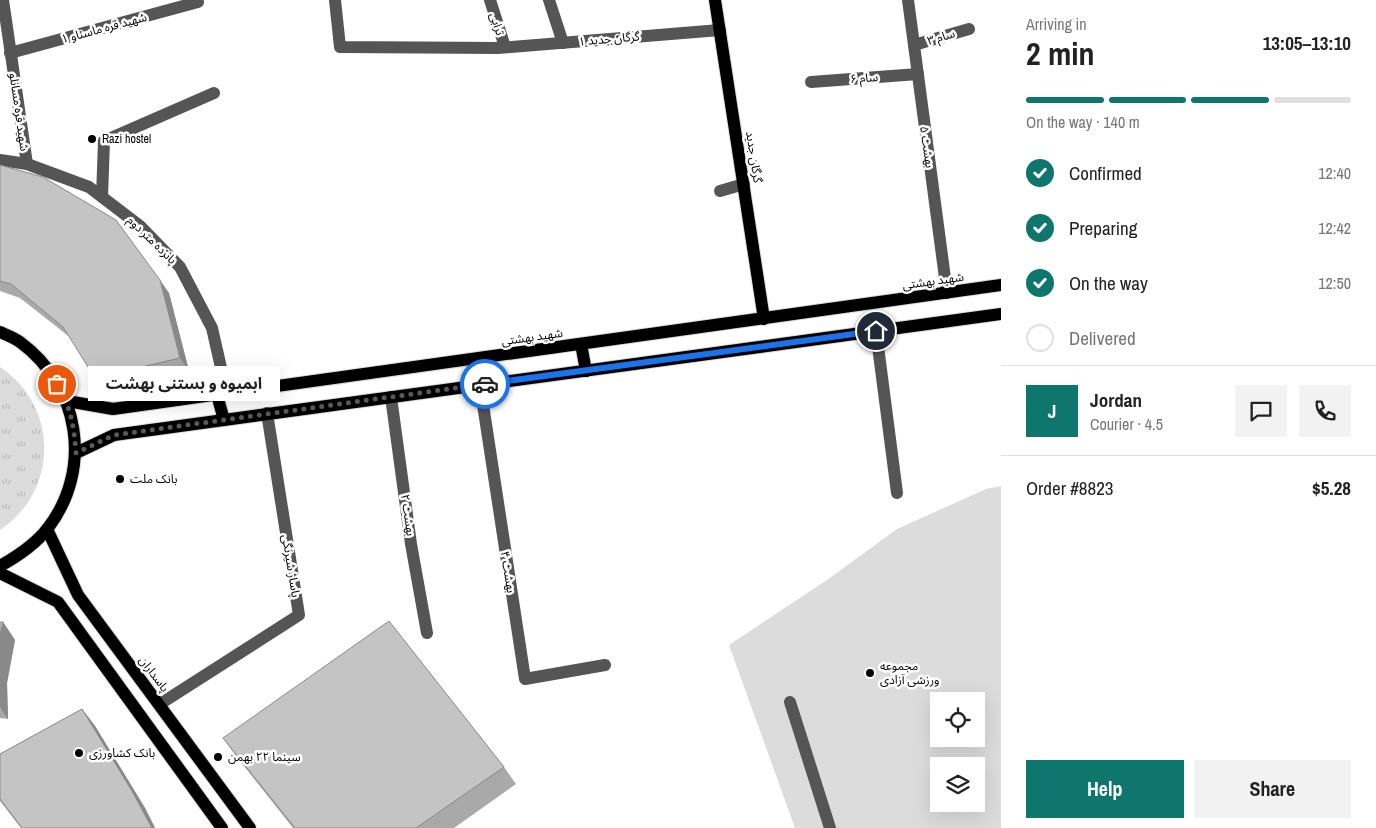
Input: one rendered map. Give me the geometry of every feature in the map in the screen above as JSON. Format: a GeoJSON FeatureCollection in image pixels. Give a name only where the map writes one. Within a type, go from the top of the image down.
{"type":"FeatureCollection","features":[{"type":"Feature","properties":{"kind":"main road","name":"گرگان جدید"},"geometry":{"type":"LineString","coordinates":[[715,0],[764,319]]}},
{"type":"Feature","properties":{"kind":"main road","name":"شهید بهشتی"},"geometry":{"type":"LineString","coordinates":[[67,401],[113,409],[1001,286]]}},
{"type":"Feature","properties":{"kind":"main road"},"geometry":{"type":"LineString","coordinates":[[76,453],[114,435],[1001,314]]}},
{"type":"Feature","properties":{"kind":"main road"},"geometry":{"type":"LineString","coordinates":[[0,332],[20,342],[48,368],[67,401],[74,427],[76,453],[72,480],[62,506],[47,530],[23,553],[0,566]]}},
{"type":"Feature","properties":{"kind":"main road"},"geometry":{"type":"LineString","coordinates":[[582,344],[586,371]]}},
{"type":"Feature","properties":{"kind":"main road"},"geometry":{"type":"LineString","coordinates":[[222,394],[224,420]]}},
{"type":"Feature","properties":{"kind":"main road","name":"پاسداران"},"geometry":{"type":"LineString","coordinates":[[47,530],[78,595],[250,828]]}},
{"type":"Feature","properties":{"kind":"main road"},"geometry":{"type":"LineString","coordinates":[[0,573],[58,602],[222,828]]}},
{"type":"Feature","properties":{"kind":"street","name":"شهید قره مسانلو"},"geometry":{"type":"LineString","coordinates":[[3,0],[27,164]]}},
{"type":"Feature","properties":{"kind":"street","name":"گرگان جدید ۱"},"geometry":{"type":"LineString","coordinates":[[335,0],[340,47],[501,47],[720,30]]}},
{"type":"Feature","properties":{"kind":"street","name":"ترابی"},"geometry":{"type":"LineString","coordinates":[[490,0],[501,47]]}},
{"type":"Feature","properties":{"kind":"street"},"geometry":{"type":"LineString","coordinates":[[549,0],[563,42]]}},
{"type":"Feature","properties":{"kind":"street","name":"بهشت ۵"},"geometry":{"type":"LineString","coordinates":[[908,0],[947,293]]}},
{"type":"Feature","properties":{"kind":"street","name":"۱ شهید قره ماسناو"},"geometry":{"type":"LineString","coordinates":[[10,53],[198,2]]}},
{"type":"Feature","properties":{"kind":"street","name":"۳ سام"},"geometry":{"type":"LineString","coordinates":[[914,45],[969,29]]}},
{"type":"Feature","properties":{"kind":"street","name":"۶ سام"},"geometry":{"type":"LineString","coordinates":[[810,82],[918,74]]}},
{"type":"Feature","properties":{"kind":"street"},"geometry":{"type":"LineString","coordinates":[[102,196],[104,141],[214,93]]}},
{"type":"Feature","properties":{"kind":"street","name":"پانزده متر دوم"},"geometry":{"type":"LineString","coordinates":[[0,160],[27,164],[90,187],[140,226],[180,267],[212,328],[222,394]]}},
{"type":"Feature","properties":{"kind":"street"},"geometry":{"type":"LineString","coordinates":[[720,191],[744,184]]}},
{"type":"Feature","properties":{"kind":"street"},"geometry":{"type":"LineString","coordinates":[[876,331],[897,493]]}},
{"type":"Feature","properties":{"kind":"street","name":"۴ بهشت"},"geometry":{"type":"LineString","coordinates":[[480,385],[525,679],[605,665]]}},
{"type":"Feature","properties":{"kind":"street","name":"بهشت ۲"},"geometry":{"type":"LineString","coordinates":[[392,397],[412,544],[427,633]]}},
{"type":"Feature","properties":{"kind":"street","name":"پاساژ شیرنگی"},"geometry":{"type":"LineString","coordinates":[[160,704],[299,615],[267,413]]}},
{"type":"Feature","properties":{"kind":"street"},"geometry":{"type":"LineString","coordinates":[[790,702],[830,828]]}},
{"type":"Feature","properties":{"kind":"green space"},"geometry":{"type":"Polygon","coordinates":[[[0,367],[19,384],[33,403],[41,425],[44,448],[41,472],[33,494],[19,513],[0,530],[0,367]]]}},
{"type":"Feature","properties":{"kind":"green space","name":"مجموعه ورزشی آزادی"},"geometry":{"type":"Polygon","coordinates":[[[1001,486],[1001,828],[795,828],[729,645],[827,580],[897,529],[986,489],[1001,486]]]}},
{"type":"Feature","properties":{"kind":"building"},"geometry":{"type":"Polygon","coordinates":[[[0,165],[43,177],[116,220],[160,280],[180,358],[95,378],[63,327],[11,284],[0,281],[0,165]]]}},
{"type":"Feature","properties":{"kind":"building"},"geometry":{"type":"Polygon","coordinates":[[[389,621],[504,767],[416,828],[295,828],[223,738],[389,621]]]}},
{"type":"Feature","properties":{"kind":"building"},"geometry":{"type":"Polygon","coordinates":[[[0,622],[3,622],[0,636],[0,622]]]}},
{"type":"Feature","properties":{"kind":"building","name":"بانک کشاورزی"},"geometry":{"type":"Polygon","coordinates":[[[82,709],[132,791],[152,828],[22,828],[0,799],[0,754],[82,709]]]}},
{"type":"Feature","properties":{"kind":"way so far"},"geometry":{"type":"LineString","coordinates":[[57,384],[67,401],[74,427],[76,453],[114,435],[485,384]]}},
{"type":"Feature","properties":{"kind":"place","name":"Razi hostel"},"geometry":{"type":"Point","coordinates":[92,139]}},
{"type":"Feature","properties":{"kind":"place","name":"ابمیوه و بستنی بهشت"},"geometry":{"type":"Point","coordinates":[57,384]}},
{"type":"Feature","properties":{"kind":"place","name":"بانک ملت"},"geometry":{"type":"Point","coordinates":[120,479]}},
{"type":"Feature","properties":{"kind":"place","name":"مجموعه ورزشی آزادی"},"geometry":{"type":"Point","coordinates":[870,673]}},
{"type":"Feature","properties":{"kind":"place","name":"بانک کشاورزی"},"geometry":{"type":"Point","coordinates":[79,753]}},
{"type":"Feature","properties":{"kind":"place","name":"سینما ۲۲ بهمن"},"geometry":{"type":"Point","coordinates":[218,757]}},
{"type":"Feature","properties":{"kind":"route"},"geometry":{"type":"LineString","coordinates":[[485,384],[876,331]]}}]}
